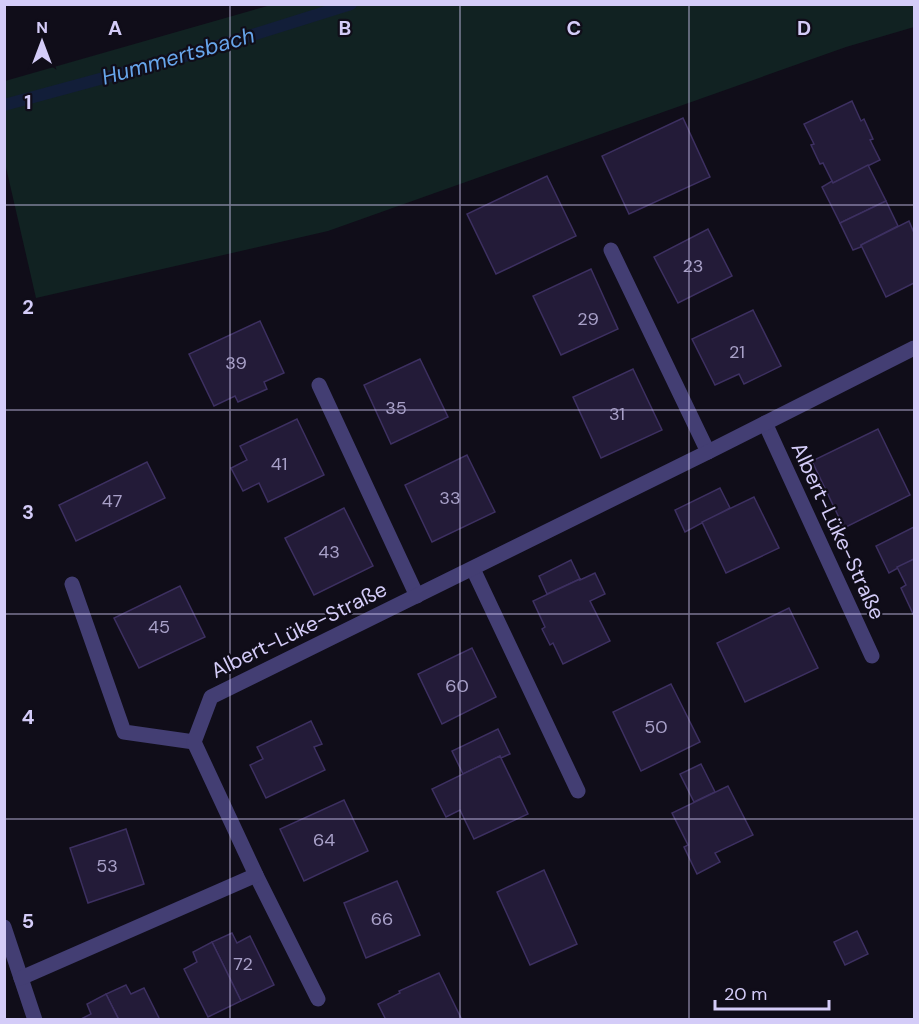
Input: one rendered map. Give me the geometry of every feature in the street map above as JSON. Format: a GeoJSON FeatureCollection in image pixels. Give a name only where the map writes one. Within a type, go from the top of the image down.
{"type":"FeatureCollection","features":[{"type":"Feature","properties":{"kind":"street"},"geometry":{"type":"LineString","coordinates":[[611,250],[708,452]]}},
{"type":"Feature","properties":{"kind":"street","name":"Albert-Lüke-Straße"},"geometry":{"type":"LineString","coordinates":[[194,742],[211,697],[915,348]]}},
{"type":"Feature","properties":{"kind":"street","name":"Albert-Lüke-Straße"},"geometry":{"type":"LineString","coordinates":[[319,386],[417,596]]}},
{"type":"Feature","properties":{"kind":"street","name":"Albert-Lüke-Straße"},"geometry":{"type":"LineString","coordinates":[[765,423],[872,656]]}},
{"type":"Feature","properties":{"kind":"street"},"geometry":{"type":"LineString","coordinates":[[473,569],[578,792]]}},
{"type":"Feature","properties":{"kind":"street"},"geometry":{"type":"LineString","coordinates":[[72,584],[124,732],[194,742],[256,875],[318,999]]}},
{"type":"Feature","properties":{"kind":"street"},"geometry":{"type":"LineString","coordinates":[[21,978],[256,875]]}},
{"type":"Feature","properties":{"kind":"street"},"geometry":{"type":"LineString","coordinates":[[4,927],[35,1020]]}},
{"type":"Feature","properties":{"kind":"shaded area"},"geometry":{"type":"Polygon","coordinates":[[[914,4],[914,27],[846,47],[328,231],[36,298],[5,163],[5,81],[271,5],[914,4]]]}},
{"type":"Feature","properties":{"kind":"building"},"geometry":{"type":"Polygon","coordinates":[[[852,101],[861,121],[864,119],[873,139],[870,140],[880,160],[833,183],[823,163],[820,164],[811,145],[814,144],[804,124],[852,101]]]}},
{"type":"Feature","properties":{"kind":"building"},"geometry":{"type":"Polygon","coordinates":[[[683,118],[710,177],[629,214],[602,156],[683,118]]]}},
{"type":"Feature","properties":{"kind":"building"},"geometry":{"type":"Polygon","coordinates":[[[868,165],[886,201],[840,223],[822,187],[868,165]]]}},
{"type":"Feature","properties":{"kind":"building"},"geometry":{"type":"Polygon","coordinates":[[[547,176],[576,236],[496,274],[467,214],[547,176]]]}},
{"type":"Feature","properties":{"kind":"building"},"geometry":{"type":"Polygon","coordinates":[[[886,201],[898,226],[853,250],[840,223],[886,201]]]}},
{"type":"Feature","properties":{"kind":"building"},"geometry":{"type":"Polygon","coordinates":[[[909,221],[914,233],[914,283],[886,297],[861,245],[909,221]]]}},
{"type":"Feature","properties":{"kind":"building"},"geometry":{"type":"Polygon","coordinates":[[[708,229],[732,276],[678,303],[654,257],[708,229]]]}},
{"type":"Feature","properties":{"kind":"building"},"geometry":{"type":"Polygon","coordinates":[[[591,269],[618,329],[561,355],[533,296],[591,269]]]}},
{"type":"Feature","properties":{"kind":"building"},"geometry":{"type":"Polygon","coordinates":[[[753,310],[781,366],[744,384],[739,374],[715,385],[692,339],[753,310]]]}},
{"type":"Feature","properties":{"kind":"building"},"geometry":{"type":"Polygon","coordinates":[[[260,321],[284,373],[264,382],[267,389],[238,402],[235,396],[214,406],[189,354],[260,321]]]}},
{"type":"Feature","properties":{"kind":"building"},"geometry":{"type":"Polygon","coordinates":[[[420,359],[448,417],[391,444],[364,385],[420,359]]]}},
{"type":"Feature","properties":{"kind":"building"},"geometry":{"type":"Polygon","coordinates":[[[633,369],[662,430],[601,458],[573,397],[633,369]]]}},
{"type":"Feature","properties":{"kind":"building"},"geometry":{"type":"Polygon","coordinates":[[[297,419],[324,475],[268,502],[259,483],[243,491],[231,468],[247,460],[240,446],[297,419]]]}},
{"type":"Feature","properties":{"kind":"building"},"geometry":{"type":"Polygon","coordinates":[[[878,429],[910,495],[844,528],[812,461],[878,429]]]}},
{"type":"Feature","properties":{"kind":"building"},"geometry":{"type":"Polygon","coordinates":[[[467,455],[495,512],[432,542],[405,485],[467,455]]]}},
{"type":"Feature","properties":{"kind":"building"},"geometry":{"type":"Polygon","coordinates":[[[147,462],[165,498],[76,541],[59,505],[147,462]]]}},
{"type":"Feature","properties":{"kind":"building"},"geometry":{"type":"Polygon","coordinates":[[[720,488],[730,508],[685,532],[675,510],[720,488]]]}},
{"type":"Feature","properties":{"kind":"building"},"geometry":{"type":"Polygon","coordinates":[[[754,497],[779,548],[726,573],[702,522],[754,497]]]}},
{"type":"Feature","properties":{"kind":"building"},"geometry":{"type":"Polygon","coordinates":[[[344,508],[373,566],[314,595],[285,538],[344,508]]]}},
{"type":"Feature","properties":{"kind":"building"},"geometry":{"type":"Polygon","coordinates":[[[914,527],[914,559],[889,573],[876,546],[914,527]]]}},
{"type":"Feature","properties":{"kind":"building"},"geometry":{"type":"Polygon","coordinates":[[[914,559],[914,616],[901,588],[906,585],[897,567],[914,559]]]}},
{"type":"Feature","properties":{"kind":"building"},"geometry":{"type":"Polygon","coordinates":[[[571,560],[580,579],[547,594],[539,576],[571,560]]]}},
{"type":"Feature","properties":{"kind":"building"},"geometry":{"type":"Polygon","coordinates":[[[595,573],[605,594],[590,601],[610,641],[563,664],[553,643],[550,645],[542,629],[545,627],[533,601],[595,573]]]}},
{"type":"Feature","properties":{"kind":"building"},"geometry":{"type":"Polygon","coordinates":[[[180,586],[205,637],[139,668],[114,618],[180,586]]]}},
{"type":"Feature","properties":{"kind":"building"},"geometry":{"type":"Polygon","coordinates":[[[789,608],[818,668],[745,702],[717,643],[789,608]]]}},
{"type":"Feature","properties":{"kind":"building"},"geometry":{"type":"Polygon","coordinates":[[[472,648],[496,697],[442,724],[418,674],[472,648]]]}},
{"type":"Feature","properties":{"kind":"building"},"geometry":{"type":"Polygon","coordinates":[[[671,684],[700,742],[641,771],[613,712],[671,684]]]}},
{"type":"Feature","properties":{"kind":"building"},"geometry":{"type":"Polygon","coordinates":[[[311,721],[322,744],[314,747],[325,770],[266,798],[250,765],[263,759],[257,747],[311,721]]]}},
{"type":"Feature","properties":{"kind":"building"},"geometry":{"type":"Polygon","coordinates":[[[498,729],[510,754],[501,758],[500,756],[463,774],[452,751],[498,729]]]}},
{"type":"Feature","properties":{"kind":"building"},"geometry":{"type":"Polygon","coordinates":[[[500,756],[528,814],[474,839],[460,810],[446,817],[432,789],[500,756]]]}},
{"type":"Feature","properties":{"kind":"building"},"geometry":{"type":"Polygon","coordinates":[[[701,764],[715,792],[694,802],[680,774],[701,764]]]}},
{"type":"Feature","properties":{"kind":"building"},"geometry":{"type":"Polygon","coordinates":[[[728,786],[753,835],[715,853],[720,862],[697,874],[684,847],[688,845],[672,813],[728,786]]]}},
{"type":"Feature","properties":{"kind":"building"},"geometry":{"type":"Polygon","coordinates":[[[344,800],[368,851],[304,881],[280,829],[344,800]]]}},
{"type":"Feature","properties":{"kind":"building"},"geometry":{"type":"Polygon","coordinates":[[[126,829],[144,884],[88,903],[70,848],[126,829]]]}},
{"type":"Feature","properties":{"kind":"building"},"geometry":{"type":"Polygon","coordinates":[[[544,870],[577,944],[530,965],[497,892],[544,870]]]}},
{"type":"Feature","properties":{"kind":"building"},"geometry":{"type":"Polygon","coordinates":[[[397,881],[420,935],[366,958],[344,903],[397,881]]]}},
{"type":"Feature","properties":{"kind":"building"},"geometry":{"type":"Polygon","coordinates":[[[857,931],[868,954],[845,965],[834,942],[857,931]]]}},
{"type":"Feature","properties":{"kind":"building"},"geometry":{"type":"Polygon","coordinates":[[[232,933],[237,943],[250,936],[274,985],[241,1001],[212,942],[232,933]]]}},
{"type":"Feature","properties":{"kind":"building"},"geometry":{"type":"Polygon","coordinates":[[[212,942],[241,1001],[208,1017],[184,969],[197,962],[193,952],[212,942]]]}},
{"type":"Feature","properties":{"kind":"building"},"geometry":{"type":"Polygon","coordinates":[[[439,973],[462,1020],[386,1020],[378,1004],[400,993],[399,991],[439,973]]]}},
{"type":"Feature","properties":{"kind":"building"},"geometry":{"type":"Polygon","coordinates":[[[126,985],[131,994],[144,988],[160,1020],[119,1020],[106,994],[126,985]]]}},
{"type":"Feature","properties":{"kind":"building"},"geometry":{"type":"Polygon","coordinates":[[[106,994],[119,1020],[79,1020],[91,1014],[87,1004],[106,994]]]}},
{"type":"Feature","properties":{"kind":"waterway","name":"Hummertsbach"},"geometry":{"type":"LineString","coordinates":[[4,105],[192,54],[351,4]]}}]}
